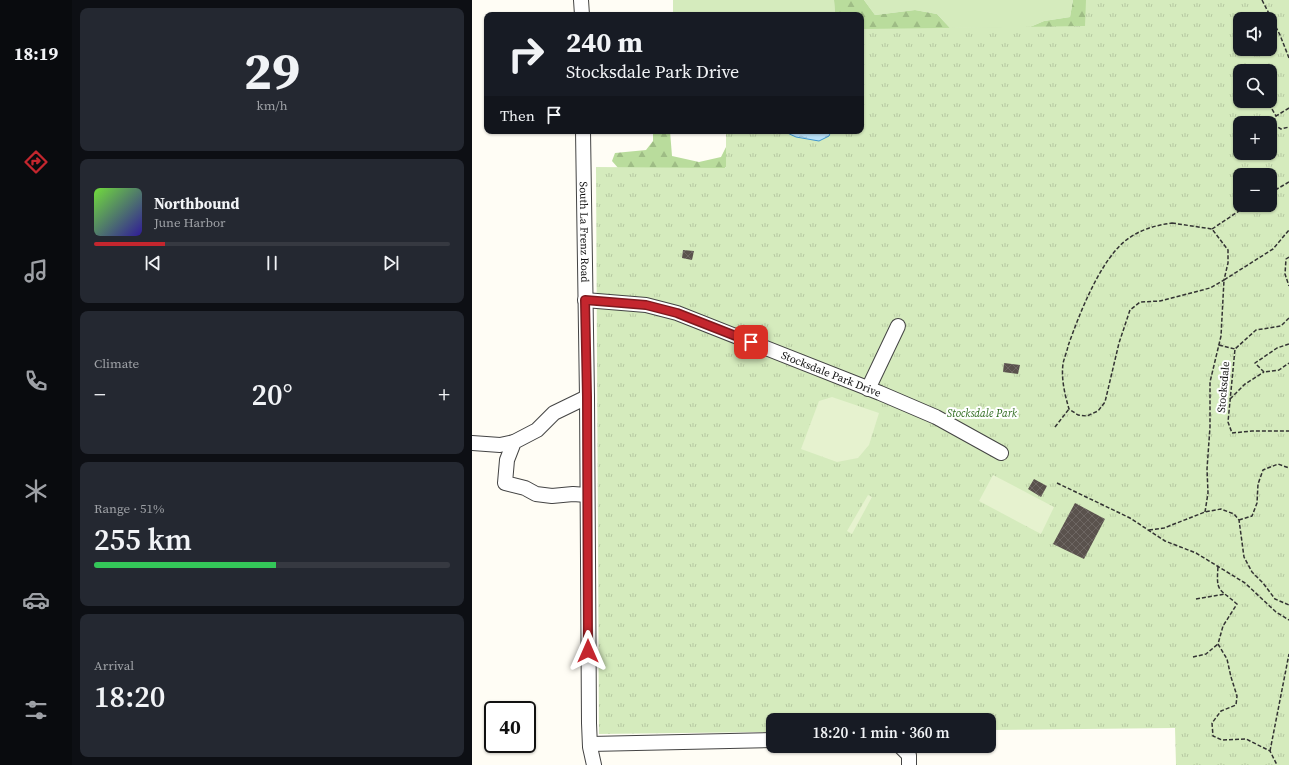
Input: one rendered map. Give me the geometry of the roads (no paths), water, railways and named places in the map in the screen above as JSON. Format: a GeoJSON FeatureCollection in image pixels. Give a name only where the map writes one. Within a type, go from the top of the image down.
{"type":"FeatureCollection","features":[{"type":"Feature","properties":{"kind":"street"},"geometry":{"type":"LineString","coordinates":[[582,0],[582,12]]}},
{"type":"Feature","properties":{"kind":"street","name":"South La Frenz Road"},"geometry":{"type":"LineString","coordinates":[[583,134],[587,397],[589,723],[590,744],[594,765]]}},
{"type":"Feature","properties":{"kind":"street","name":"Stocksdale Park Drive"},"geometry":{"type":"LineString","coordinates":[[585,300],[671,307],[707,325],[936,417],[1001,453]]}},
{"type":"Feature","properties":{"kind":"street"},"geometry":{"type":"LineString","coordinates":[[868,389],[898,326]]}},
{"type":"Feature","properties":{"kind":"street"},"geometry":{"type":"LineString","coordinates":[[472,443],[500,445],[514,442],[537,430],[554,413],[587,397]]}},
{"type":"Feature","properties":{"kind":"street"},"geometry":{"type":"LineString","coordinates":[[514,442],[506,460],[505,483],[524,488],[536,494],[552,496],[573,494],[587,495]]}},
{"type":"Feature","properties":{"kind":"street"},"geometry":{"type":"LineString","coordinates":[[590,744],[766,740]]}},
{"type":"Feature","properties":{"kind":"street"},"geometry":{"type":"LineString","coordinates":[[907,753],[909,755],[910,765]]}},
{"type":"Feature","properties":{"kind":"water"},"geometry":{"type":"Polygon","coordinates":[[[790,134],[830,134],[829,136],[819,141],[796,137],[790,134]]]}},
{"type":"Feature","properties":{"kind":"park label","name":"Stocksdale Park"},"geometry":{"type":"Point","coordinates":[982,413]}}]}
